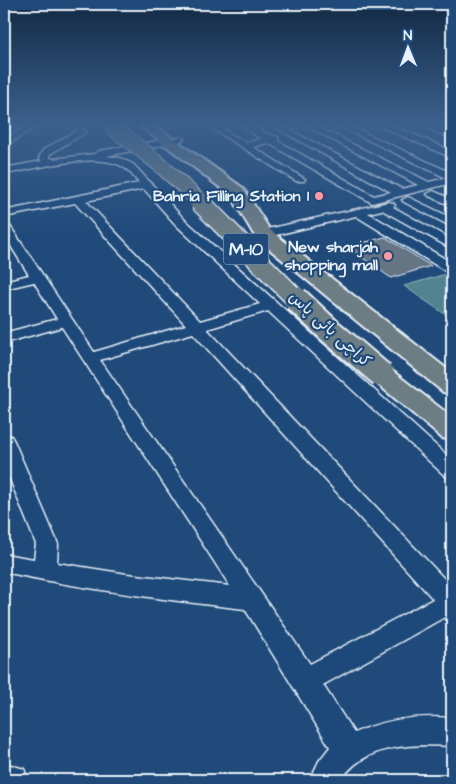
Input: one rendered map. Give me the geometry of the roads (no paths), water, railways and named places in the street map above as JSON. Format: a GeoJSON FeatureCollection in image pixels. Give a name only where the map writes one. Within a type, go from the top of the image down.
{"type":"FeatureCollection","features":[{"type":"Feature","properties":{"kind":"highway","name":"کراچی بائی پاس"},"geometry":{"type":"LineString","coordinates":[[154,162],[186,188],[260,264],[361,359],[387,373],[452,431]]}},
{"type":"Feature","properties":{"kind":"highway","name":"کراچی بائی پاس"},"geometry":{"type":"LineString","coordinates":[[169,162],[198,186],[274,262],[376,354],[387,373]]}},
{"type":"Feature","properties":{"kind":"highway"},"geometry":{"type":"LineString","coordinates":[[201,162],[244,199],[253,222],[452,365]]}},
{"type":"Feature","properties":{"kind":"highway"},"geometry":{"type":"LineString","coordinates":[[268,232],[452,386]]}},
{"type":"Feature","properties":{"kind":"street"},"geometry":{"type":"LineString","coordinates":[[4,165],[34,162]]}},
{"type":"Feature","properties":{"kind":"street"},"geometry":{"type":"LineString","coordinates":[[4,171],[42,162]]}},
{"type":"Feature","properties":{"kind":"street"},"geometry":{"type":"LineString","coordinates":[[119,162],[129,166],[180,222],[452,471]]}},
{"type":"Feature","properties":{"kind":"street"},"geometry":{"type":"LineString","coordinates":[[270,162],[300,179]]}},
{"type":"Feature","properties":{"kind":"street"},"geometry":{"type":"LineString","coordinates":[[307,162],[372,200],[405,196],[431,190],[452,189]]}},
{"type":"Feature","properties":{"kind":"street"},"geometry":{"type":"LineString","coordinates":[[342,162],[452,223]]}},
{"type":"Feature","properties":{"kind":"street"},"geometry":{"type":"LineString","coordinates":[[378,162],[452,203]]}},
{"type":"Feature","properties":{"kind":"street"},"geometry":{"type":"LineString","coordinates":[[417,162],[452,179]]}},
{"type":"Feature","properties":{"kind":"street"},"geometry":{"type":"LineString","coordinates":[[431,190],[452,179]]}},
{"type":"Feature","properties":{"kind":"street"},"geometry":{"type":"LineString","coordinates":[[4,214],[146,185]]}},
{"type":"Feature","properties":{"kind":"street"},"geometry":{"type":"LineString","coordinates":[[268,232],[383,206],[405,196]]}},
{"type":"Feature","properties":{"kind":"street"},"geometry":{"type":"LineString","coordinates":[[78,200],[451,601],[305,680]]}},
{"type":"Feature","properties":{"kind":"street"},"geometry":{"type":"LineString","coordinates":[[383,206],[452,245]]}},
{"type":"Feature","properties":{"kind":"street"},"geometry":{"type":"LineString","coordinates":[[358,212],[452,269]]}},
{"type":"Feature","properties":{"kind":"street"},"geometry":{"type":"LineString","coordinates":[[4,226],[10,246],[38,277],[90,358],[252,599],[348,750]]}},
{"type":"Feature","properties":{"kind":"street"},"geometry":{"type":"LineString","coordinates":[[4,285],[38,277]]}},
{"type":"Feature","properties":{"kind":"street"},"geometry":{"type":"LineString","coordinates":[[90,358],[272,305]]}},
{"type":"Feature","properties":{"kind":"street"},"geometry":{"type":"LineString","coordinates":[[4,338],[66,321]]}},
{"type":"Feature","properties":{"kind":"street"},"geometry":{"type":"LineString","coordinates":[[4,441],[47,544],[45,572]]}},
{"type":"Feature","properties":{"kind":"street"},"geometry":{"type":"LineString","coordinates":[[4,563],[78,578],[252,599]]}},
{"type":"Feature","properties":{"kind":"street"},"geometry":{"type":"LineString","coordinates":[[325,780],[338,760],[348,750],[374,739],[407,731],[452,732]]}},
{"type":"Feature","properties":{"kind":"street"},"geometry":{"type":"LineString","coordinates":[[4,778],[13,780]]}},
{"type":"Feature","properties":{"kind":"place","name":"Bahria Filling Station 1"},"geometry":{"type":"Point","coordinates":[319,196]}},
{"type":"Feature","properties":{"kind":"place","name":"New sharjah shopping mall"},"geometry":{"type":"Point","coordinates":[388,256]}}]}
